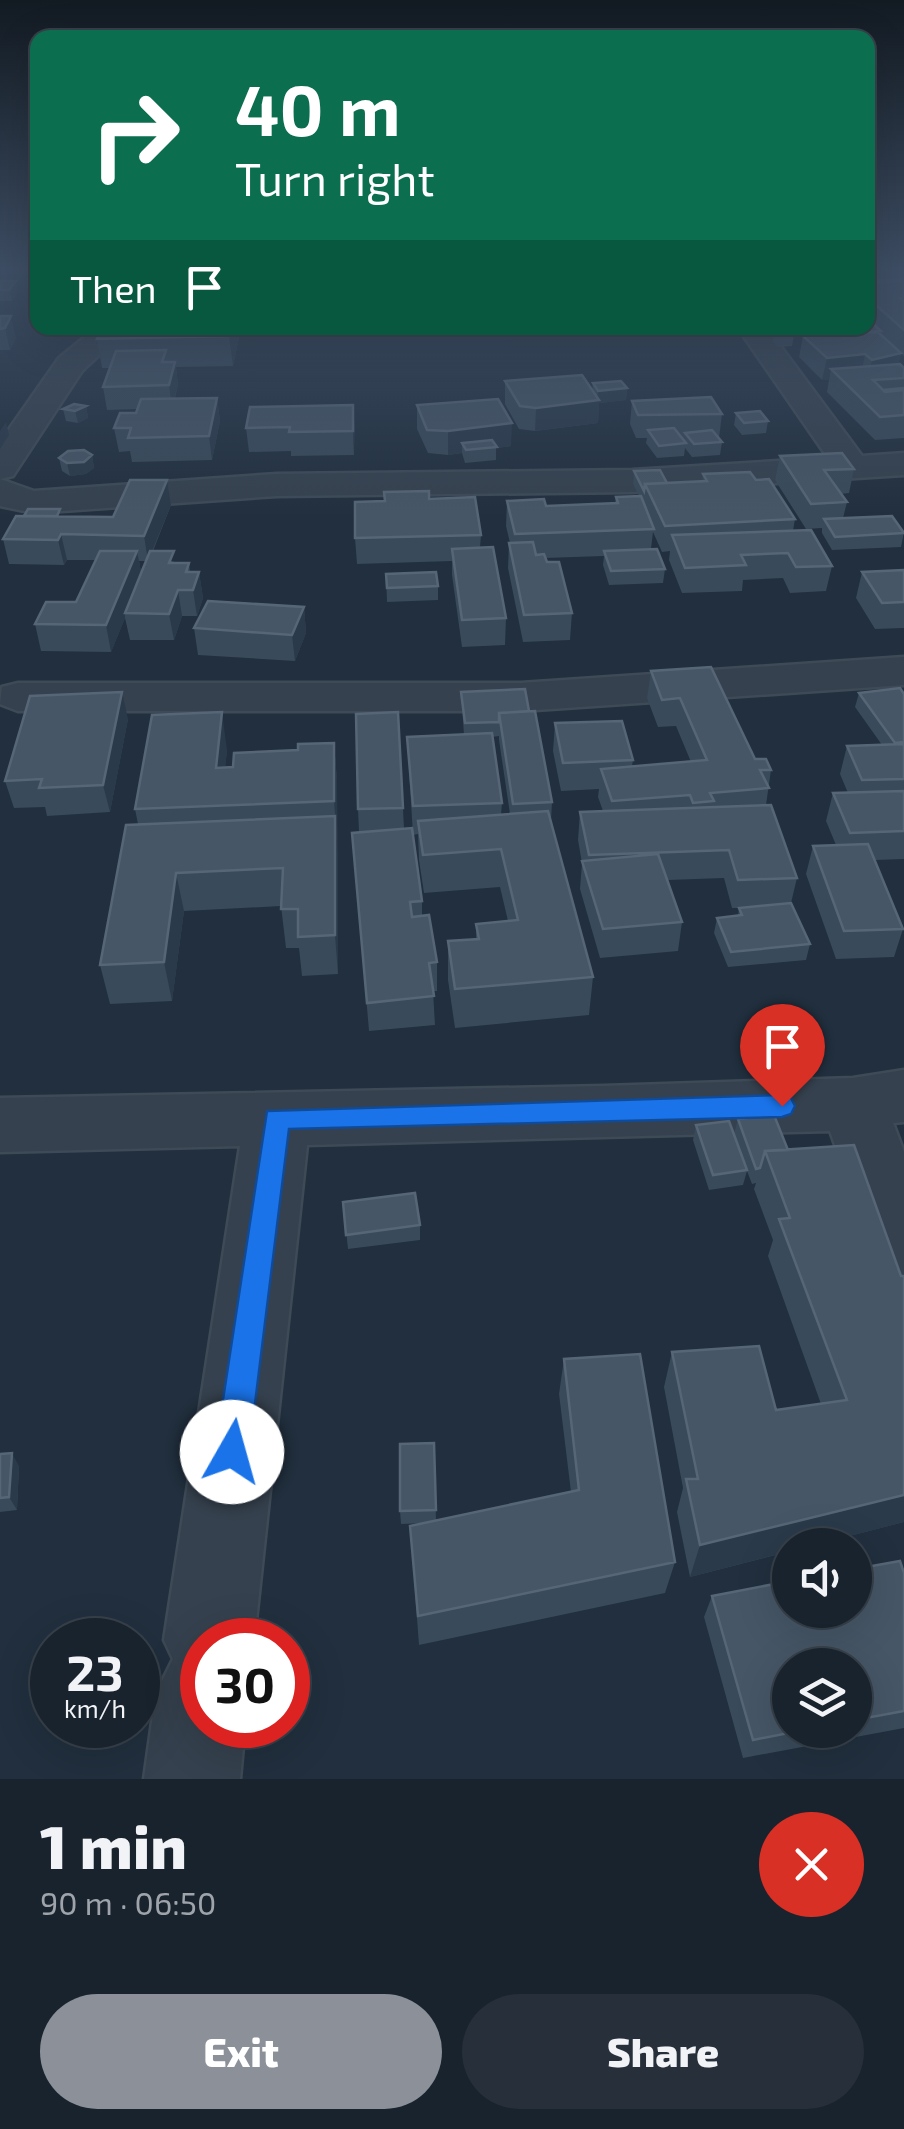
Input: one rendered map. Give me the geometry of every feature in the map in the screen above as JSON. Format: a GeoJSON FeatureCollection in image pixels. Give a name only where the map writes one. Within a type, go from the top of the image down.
{"type":"FeatureCollection","features":[{"type":"Feature","properties":{"kind":"street"},"geometry":{"type":"LineString","coordinates":[[0,468],[70,366],[86,352]]}},
{"type":"Feature","properties":{"kind":"street"},"geometry":{"type":"LineString","coordinates":[[769,352],[852,467]]}},
{"type":"Feature","properties":{"kind":"street"},"geometry":{"type":"LineString","coordinates":[[0,490],[13,498],[34,502],[277,485],[632,480],[904,464]]}},
{"type":"Feature","properties":{"kind":"street"},"geometry":{"type":"LineString","coordinates":[[18,697],[521,697],[904,672]]}},
{"type":"Feature","properties":{"kind":"street"},"geometry":{"type":"LineString","coordinates":[[0,1125],[878,1100],[904,1245]]}},
{"type":"Feature","properties":{"kind":"street"},"geometry":{"type":"LineString","coordinates":[[212,1618],[277,1118]]}},
{"type":"Feature","properties":{"kind":"street"},"geometry":{"type":"LineString","coordinates":[[191,1779],[195,1748]]}},
{"type":"Feature","properties":{"kind":"building"},"geometry":{"type":"Polygon","coordinates":[[[116,352],[165,352],[162,362],[175,362],[169,385],[103,387],[116,352]]]}},
{"type":"Feature","properties":{"kind":"building"},"geometry":{"type":"Polygon","coordinates":[[[820,352],[901,353],[872,360],[865,354],[827,358],[820,352]]]}},
{"type":"Feature","properties":{"kind":"building"},"geometry":{"type":"Polygon","coordinates":[[[900,364],[904,378],[873,380],[885,392],[904,390],[904,415],[880,417],[831,369],[900,364]]]}},
{"type":"Feature","properties":{"kind":"building"},"geometry":{"type":"Polygon","coordinates":[[[582,375],[599,400],[536,408],[520,406],[505,381],[582,375]]]}},
{"type":"Feature","properties":{"kind":"building"},"geometry":{"type":"Polygon","coordinates":[[[621,381],[627,388],[598,391],[593,383],[621,381]]]}},
{"type":"Feature","properties":{"kind":"building"},"geometry":{"type":"Polygon","coordinates":[[[711,397],[722,414],[638,415],[632,401],[711,397]]]}},
{"type":"Feature","properties":{"kind":"building"},"geometry":{"type":"Polygon","coordinates":[[[217,398],[209,436],[128,438],[131,428],[114,428],[120,413],[136,413],[141,399],[217,398]]]}},
{"type":"Feature","properties":{"kind":"building"},"geometry":{"type":"Polygon","coordinates":[[[498,399],[512,423],[448,431],[427,430],[417,405],[498,399]]]}},
{"type":"Feature","properties":{"kind":"building"},"geometry":{"type":"Polygon","coordinates":[[[74,404],[86,406],[75,411],[63,409],[74,404]]]}},
{"type":"Feature","properties":{"kind":"building"},"geometry":{"type":"Polygon","coordinates":[[[353,405],[353,431],[246,428],[250,407],[353,405]]]}},
{"type":"Feature","properties":{"kind":"building"},"geometry":{"type":"Polygon","coordinates":[[[760,411],[768,421],[744,423],[736,413],[760,411]]]}},
{"type":"Feature","properties":{"kind":"building"},"geometry":{"type":"Polygon","coordinates":[[[674,428],[686,443],[659,446],[648,430],[674,428]]]}},
{"type":"Feature","properties":{"kind":"building"},"geometry":{"type":"Polygon","coordinates":[[[712,430],[722,442],[694,444],[685,433],[712,430]]]}},
{"type":"Feature","properties":{"kind":"building"},"geometry":{"type":"Polygon","coordinates":[[[492,440],[497,447],[466,450],[462,443],[492,440]]]}},
{"type":"Feature","properties":{"kind":"building"},"geometry":{"type":"Polygon","coordinates":[[[84,450],[92,455],[84,462],[67,463],[59,458],[68,451],[84,450]]]}},
{"type":"Feature","properties":{"kind":"building"},"geometry":{"type":"Polygon","coordinates":[[[842,453],[854,469],[824,470],[847,502],[811,504],[780,456],[842,453]]]}},
{"type":"Feature","properties":{"kind":"building"},"geometry":{"type":"Polygon","coordinates":[[[660,470],[667,483],[645,484],[644,491],[634,471],[660,470]]]}},
{"type":"Feature","properties":{"kind":"building"},"geometry":{"type":"Polygon","coordinates":[[[750,472],[756,480],[769,479],[795,519],[665,526],[645,484],[707,481],[703,474],[750,472]]]}},
{"type":"Feature","properties":{"kind":"building"},"geometry":{"type":"Polygon","coordinates":[[[130,480],[167,480],[144,536],[61,534],[58,540],[3,539],[16,516],[113,517],[130,480]]]}},
{"type":"Feature","properties":{"kind":"building"},"geometry":{"type":"Polygon","coordinates":[[[429,491],[429,499],[475,497],[481,535],[355,538],[355,502],[385,501],[384,492],[429,491]]]}},
{"type":"Feature","properties":{"kind":"building"},"geometry":{"type":"Polygon","coordinates":[[[641,496],[654,529],[515,534],[507,501],[544,499],[546,506],[618,503],[616,497],[641,496]]]}},
{"type":"Feature","properties":{"kind":"building"},"geometry":{"type":"Polygon","coordinates":[[[28,509],[60,509],[57,516],[24,516],[28,509]]]}},
{"type":"Feature","properties":{"kind":"building"},"geometry":{"type":"Polygon","coordinates":[[[892,516],[904,533],[835,537],[824,519],[892,516]]]}},
{"type":"Feature","properties":{"kind":"building"},"geometry":{"type":"Polygon","coordinates":[[[811,530],[832,566],[796,567],[788,553],[741,555],[746,565],[685,568],[672,535],[811,530]]]}},
{"type":"Feature","properties":{"kind":"building"},"geometry":{"type":"Polygon","coordinates":[[[533,542],[536,555],[544,554],[547,562],[559,562],[572,613],[524,615],[509,543],[533,542]]]}},
{"type":"Feature","properties":{"kind":"building"},"geometry":{"type":"Polygon","coordinates":[[[493,547],[506,618],[462,620],[452,549],[493,547]]]}},
{"type":"Feature","properties":{"kind":"building"},"geometry":{"type":"Polygon","coordinates":[[[657,549],[665,569],[611,571],[604,551],[657,549]]]}},
{"type":"Feature","properties":{"kind":"building"},"geometry":{"type":"Polygon","coordinates":[[[100,551],[137,551],[106,625],[35,624],[46,602],[76,602],[100,551]]]}},
{"type":"Feature","properties":{"kind":"building"},"geometry":{"type":"Polygon","coordinates":[[[150,551],[174,551],[169,563],[189,563],[186,572],[199,572],[193,590],[178,590],[169,614],[125,613],[150,551]]]}},
{"type":"Feature","properties":{"kind":"building"},"geometry":{"type":"Polygon","coordinates":[[[904,570],[904,602],[882,603],[862,572],[904,570]]]}},
{"type":"Feature","properties":{"kind":"building"},"geometry":{"type":"Polygon","coordinates":[[[436,572],[438,586],[387,588],[386,574],[436,572]]]}},
{"type":"Feature","properties":{"kind":"building"},"geometry":{"type":"Polygon","coordinates":[[[208,601],[304,607],[292,635],[194,628],[208,601]]]}},
{"type":"Feature","properties":{"kind":"building"},"geometry":{"type":"Polygon","coordinates":[[[711,667],[755,759],[766,759],[771,770],[760,770],[769,788],[710,793],[714,801],[693,803],[690,795],[612,801],[601,769],[707,760],[680,698],[662,700],[651,671],[711,667]]]}},
{"type":"Feature","properties":{"kind":"building"},"geometry":{"type":"Polygon","coordinates":[[[900,688],[904,694],[904,742],[895,743],[859,693],[900,688]]]}},
{"type":"Feature","properties":{"kind":"building"},"geometry":{"type":"Polygon","coordinates":[[[525,689],[529,711],[499,713],[499,722],[465,723],[461,692],[525,689]]]}},
{"type":"Feature","properties":{"kind":"building"},"geometry":{"type":"Polygon","coordinates":[[[122,692],[103,785],[39,788],[42,779],[5,781],[30,696],[122,692]]]}},
{"type":"Feature","properties":{"kind":"building"},"geometry":{"type":"Polygon","coordinates":[[[535,711],[552,802],[513,804],[499,713],[535,711]]]}},
{"type":"Feature","properties":{"kind":"building"},"geometry":{"type":"Polygon","coordinates":[[[222,712],[216,768],[233,767],[234,753],[298,750],[298,744],[334,743],[334,801],[135,809],[152,715],[222,712]]]}},
{"type":"Feature","properties":{"kind":"building"},"geometry":{"type":"Polygon","coordinates":[[[398,712],[403,808],[358,809],[356,714],[398,712]]]}},
{"type":"Feature","properties":{"kind":"building"},"geometry":{"type":"Polygon","coordinates":[[[622,721],[633,760],[563,763],[555,723],[622,721]]]}},
{"type":"Feature","properties":{"kind":"building"},"geometry":{"type":"Polygon","coordinates":[[[492,733],[502,803],[413,806],[407,737],[492,733]]]}},
{"type":"Feature","properties":{"kind":"building"},"geometry":{"type":"Polygon","coordinates":[[[904,744],[904,779],[862,780],[847,746],[904,744]]]}},
{"type":"Feature","properties":{"kind":"building"},"geometry":{"type":"Polygon","coordinates":[[[904,791],[904,831],[850,833],[833,793],[904,791]]]}},
{"type":"Feature","properties":{"kind":"building"},"geometry":{"type":"Polygon","coordinates":[[[771,805],[797,878],[738,880],[729,850],[589,855],[580,812],[771,805]]]}},
{"type":"Feature","properties":{"kind":"building"},"geometry":{"type":"Polygon","coordinates":[[[548,811],[593,977],[455,989],[448,941],[479,939],[476,924],[518,920],[501,849],[423,855],[418,821],[548,811]]]}},
{"type":"Feature","properties":{"kind":"building"},"geometry":{"type":"Polygon","coordinates":[[[335,816],[335,935],[298,937],[298,909],[281,909],[283,868],[176,873],[164,962],[100,965],[126,825],[335,816]]]}},
{"type":"Feature","properties":{"kind":"building"},"geometry":{"type":"Polygon","coordinates":[[[412,828],[422,901],[410,902],[412,917],[429,915],[437,962],[429,963],[434,996],[367,1003],[352,833],[412,828]]]}},
{"type":"Feature","properties":{"kind":"building"},"geometry":{"type":"Polygon","coordinates":[[[868,844],[903,929],[844,931],[813,846],[868,844]]]}},
{"type":"Feature","properties":{"kind":"building"},"geometry":{"type":"Polygon","coordinates":[[[658,854],[682,922],[603,929],[582,861],[658,854]]]}},
{"type":"Feature","properties":{"kind":"building"},"geometry":{"type":"Polygon","coordinates":[[[791,903],[810,944],[731,952],[717,918],[742,915],[739,908],[791,903]]]}},
{"type":"Feature","properties":{"kind":"building"},"geometry":{"type":"Polygon","coordinates":[[[774,1115],[788,1150],[765,1151],[760,1168],[756,1169],[738,1119],[774,1115]]]}},
{"type":"Feature","properties":{"kind":"building"},"geometry":{"type":"Polygon","coordinates":[[[729,1121],[747,1170],[713,1175],[696,1125],[729,1121]]]}},
{"type":"Feature","properties":{"kind":"building"},"geometry":{"type":"Polygon","coordinates":[[[854,1145],[904,1276],[904,1495],[700,1545],[686,1479],[698,1479],[672,1352],[759,1346],[776,1410],[847,1400],[779,1219],[790,1218],[765,1151],[854,1145]]]}},
{"type":"Feature","properties":{"kind":"building"},"geometry":{"type":"Polygon","coordinates":[[[415,1193],[420,1225],[346,1235],[343,1202],[415,1193]]]}},
{"type":"Feature","properties":{"kind":"building"},"geometry":{"type":"Polygon","coordinates":[[[640,1354],[675,1562],[418,1616],[410,1526],[579,1490],[564,1359],[640,1354]]]}},
{"type":"Feature","properties":{"kind":"building"},"geometry":{"type":"Polygon","coordinates":[[[434,1443],[436,1510],[400,1511],[400,1444],[434,1443]]]}},
{"type":"Feature","properties":{"kind":"building"},"geometry":{"type":"Polygon","coordinates":[[[12,1453],[9,1497],[0,1498],[0,1454],[12,1453]]]}},
{"type":"Feature","properties":{"kind":"building"},"geometry":{"type":"Polygon","coordinates":[[[900,1561],[904,1573],[904,1711],[872,1717],[872,1648],[772,1648],[772,1736],[753,1740],[712,1596],[772,1584],[772,1628],[872,1628],[872,1566],[900,1561]]]}},
{"type":"Feature","properties":{"kind":"route"},"geometry":{"type":"LineString","coordinates":[[232,1452],[277,1118],[782,1106]]}}]}
